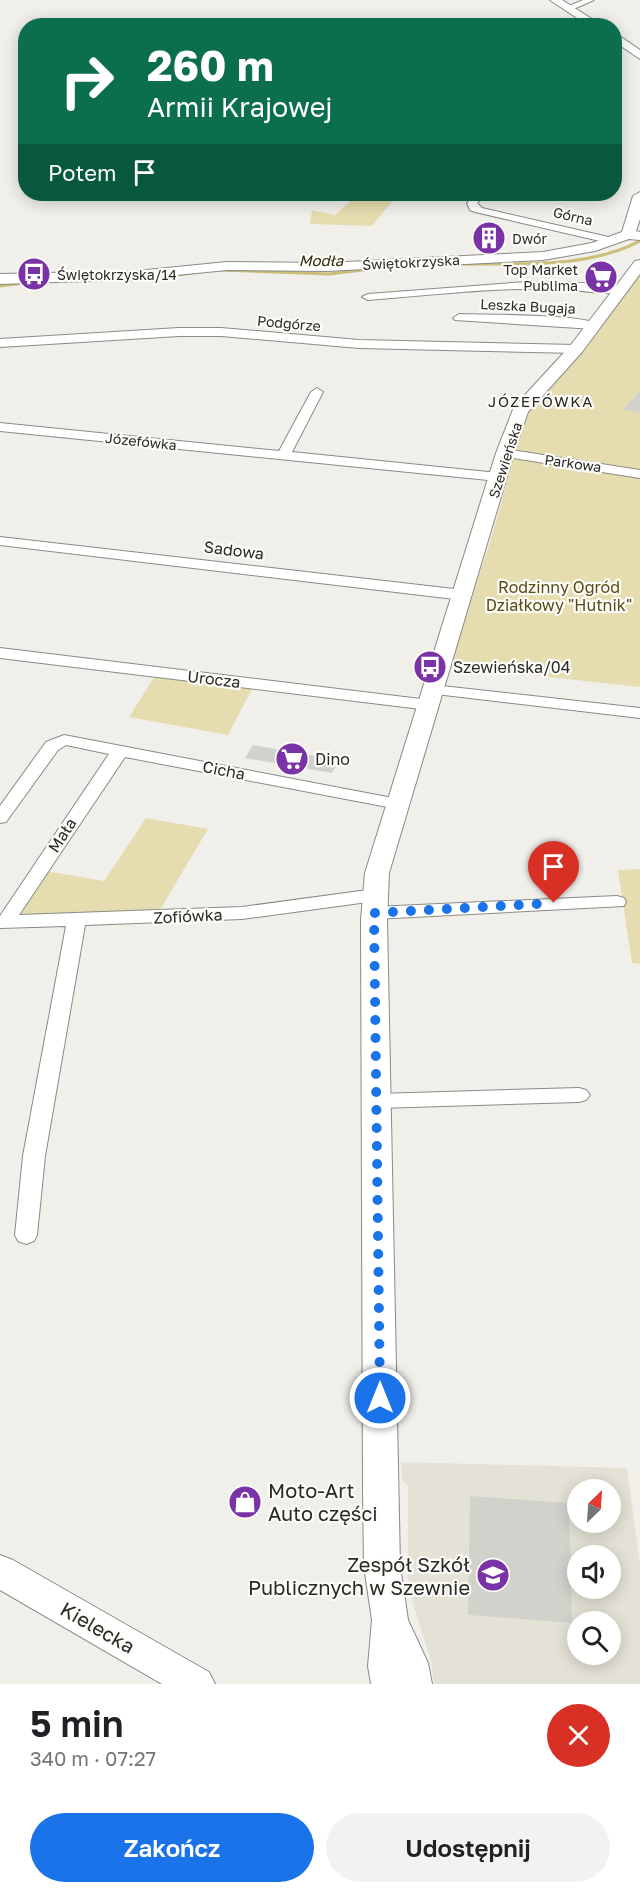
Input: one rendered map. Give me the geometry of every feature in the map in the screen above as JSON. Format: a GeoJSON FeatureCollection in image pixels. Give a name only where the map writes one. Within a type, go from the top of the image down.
{"type":"FeatureCollection","features":[{"type":"Feature","properties":{"kind":"street"},"geometry":{"type":"LineString","coordinates":[[555,0],[585,18]]}},
{"type":"Feature","properties":{"kind":"street"},"geometry":{"type":"LineString","coordinates":[[568,8],[590,0]]}},
{"type":"Feature","properties":{"kind":"street"},"geometry":{"type":"LineString","coordinates":[[622,42],[640,56]]}},
{"type":"Feature","properties":{"kind":"street"},"geometry":{"type":"LineString","coordinates":[[636,235],[640,196]]}},
{"type":"Feature","properties":{"kind":"street","name":"Górna"},"geometry":{"type":"LineString","coordinates":[[474,201],[472,203],[474,208],[479,210],[613,241]]}},
{"type":"Feature","properties":{"kind":"street","name":"Świętokrzyska"},"geometry":{"type":"LineString","coordinates":[[0,279],[136,275],[227,266],[326,267],[543,256],[578,251],[636,235]]}},
{"type":"Feature","properties":{"kind":"street","name":"Szewieńska"},"geometry":{"type":"LineString","coordinates":[[390,1620],[382,1566],[381,1524],[374,904],[379,865],[505,453],[520,411],[576,349],[640,264]]}},
{"type":"Feature","properties":{"kind":"street"},"geometry":{"type":"LineString","coordinates":[[368,297],[529,286],[591,286],[621,291]]}},
{"type":"Feature","properties":{"kind":"street","name":"Leszka Bugaja"},"geometry":{"type":"LineString","coordinates":[[459,318],[566,322],[594,326]]}},
{"type":"Feature","properties":{"kind":"street","name":"Podgórze"},"geometry":{"type":"LineString","coordinates":[[0,343],[179,332],[221,332],[358,344],[576,349]]}},
{"type":"Feature","properties":{"kind":"street"},"geometry":{"type":"LineString","coordinates":[[283,456],[317,392]]}},
{"type":"Feature","properties":{"kind":"street","name":"Józefówka"},"geometry":{"type":"LineString","coordinates":[[0,427],[498,477]]}},
{"type":"Feature","properties":{"kind":"street","name":"Parkowa"},"geometry":{"type":"LineString","coordinates":[[505,453],[640,474]]}},
{"type":"Feature","properties":{"kind":"street","name":"Sadowa"},"geometry":{"type":"LineString","coordinates":[[0,541],[463,595]]}},
{"type":"Feature","properties":{"kind":"street","name":"Urocza"},"geometry":{"type":"LineString","coordinates":[[0,653],[431,697]]}},
{"type":"Feature","properties":{"kind":"street"},"geometry":{"type":"LineString","coordinates":[[431,697],[640,713]]}},
{"type":"Feature","properties":{"kind":"street","name":"Cicha"},"geometry":{"type":"LineString","coordinates":[[0,819],[52,746],[64,740],[398,804]]}},
{"type":"Feature","properties":{"kind":"street","name":"Mała"},"geometry":{"type":"LineString","coordinates":[[3,922],[103,773],[121,750]]}},
{"type":"Feature","properties":{"kind":"street","name":"Zofiówka"},"geometry":{"type":"LineString","coordinates":[[3,922],[242,913],[374,904],[617,902]]}},
{"type":"Feature","properties":{"kind":"street"},"geometry":{"type":"LineString","coordinates":[[26,1235],[34,1156],[76,921]]}},
{"type":"Feature","properties":{"kind":"street"},"geometry":{"type":"LineString","coordinates":[[376,1101],[579,1095]]}},
{"type":"Feature","properties":{"kind":"street","name":"Kielecka"},"geometry":{"type":"LineString","coordinates":[[0,1571],[196,1684]]}},
{"type":"Feature","properties":{"kind":"street"},"geometry":{"type":"LineString","coordinates":[[390,1620],[387,1666],[390,1684]]}},
{"type":"Feature","properties":{"kind":"street"},"geometry":{"type":"LineString","coordinates":[[390,1620],[409,1663],[413,1684]]}},
{"type":"Feature","properties":{"kind":"shaded area","name":"Zespół Szkół Publicznych w Szewnie"},"geometry":{"type":"Polygon","coordinates":[[[401,1462],[627,1468],[640,1564],[640,1684],[434,1684],[431,1662],[408,1587],[408,1486],[402,1480],[401,1462]]]}},
{"type":"Feature","properties":{"kind":"green space"},"geometry":{"type":"Polygon","coordinates":[[[350,201],[392,201],[372,226],[310,224],[312,210],[335,215],[350,201]]]}},
{"type":"Feature","properties":{"kind":"green space"},"geometry":{"type":"Polygon","coordinates":[[[640,264],[640,474],[505,453],[520,411],[640,264]]]}},
{"type":"Feature","properties":{"kind":"green space","name":"Rodzinny Ogród Działkowy \"Hutnik\""},"geometry":{"type":"Polygon","coordinates":[[[514,456],[640,476],[640,687],[450,666],[493,532],[514,456]]]}},
{"type":"Feature","properties":{"kind":"green space"},"geometry":{"type":"Polygon","coordinates":[[[155,676],[252,689],[228,735],[129,717],[155,676]]]}},
{"type":"Feature","properties":{"kind":"green space"},"geometry":{"type":"Polygon","coordinates":[[[146,818],[208,829],[158,913],[14,919],[40,870],[104,881],[146,818]]]}},
{"type":"Feature","properties":{"kind":"green space"},"geometry":{"type":"Polygon","coordinates":[[[640,869],[640,964],[632,963],[618,870],[640,869]]]}},
{"type":"Feature","properties":{"kind":"building"},"geometry":{"type":"Polygon","coordinates":[[[640,391],[640,413],[623,409],[640,391]]]}},
{"type":"Feature","properties":{"kind":"building","name":"Dino"},"geometry":{"type":"Polygon","coordinates":[[[253,745],[340,760],[332,773],[245,758],[253,745]]]}},
{"type":"Feature","properties":{"kind":"building"},"geometry":{"type":"Polygon","coordinates":[[[470,1496],[567,1503],[567,1533],[570,1533],[570,1545],[567,1545],[567,1599],[571,1599],[572,1611],[567,1611],[567,1623],[468,1615],[470,1496]]]}},
{"type":"Feature","properties":{"kind":"waterway","name":"Modła"},"geometry":{"type":"LineString","coordinates":[[463,264],[553,263],[598,256],[640,241]]}},
{"type":"Feature","properties":{"kind":"waterway","name":"Modła"},"geometry":{"type":"LineString","coordinates":[[221,270],[329,274],[380,268]]}},
{"type":"Feature","properties":{"kind":"waterway","name":"Modła"},"geometry":{"type":"LineString","coordinates":[[71,281],[138,280],[200,272]]}},
{"type":"Feature","properties":{"kind":"waterway","name":"Modła"},"geometry":{"type":"LineString","coordinates":[[0,286],[24,283]]}},
{"type":"Feature","properties":{"kind":"place","name":"Dwór"},"geometry":{"type":"Point","coordinates":[489,238]}},
{"type":"Feature","properties":{"kind":"place","name":"Świętokrzyska/14"},"geometry":{"type":"Point","coordinates":[34,274]}},
{"type":"Feature","properties":{"kind":"place","name":"Top Market Publima"},"geometry":{"type":"Point","coordinates":[601,277]}},
{"type":"Feature","properties":{"kind":"place","name":"Szewieńska/04"},"geometry":{"type":"Point","coordinates":[430,667]}},
{"type":"Feature","properties":{"kind":"place","name":"Dino"},"geometry":{"type":"Point","coordinates":[292,759]}},
{"type":"Feature","properties":{"kind":"place","name":"Moto-Art Auto części"},"geometry":{"type":"Point","coordinates":[245,1502]}},
{"type":"Feature","properties":{"kind":"place","name":"Zespół Szkół Publicznych w Szewnie"},"geometry":{"type":"Point","coordinates":[493,1575]}},
{"type":"Feature","properties":{"kind":"district","name":"JÓZEFÓWKA"},"geometry":{"type":"Point","coordinates":[541,401]}},
{"type":"Feature","properties":{"kind":"route"},"geometry":{"type":"LineString","coordinates":[[380,1398],[374,913],[554,903]]}}]}
